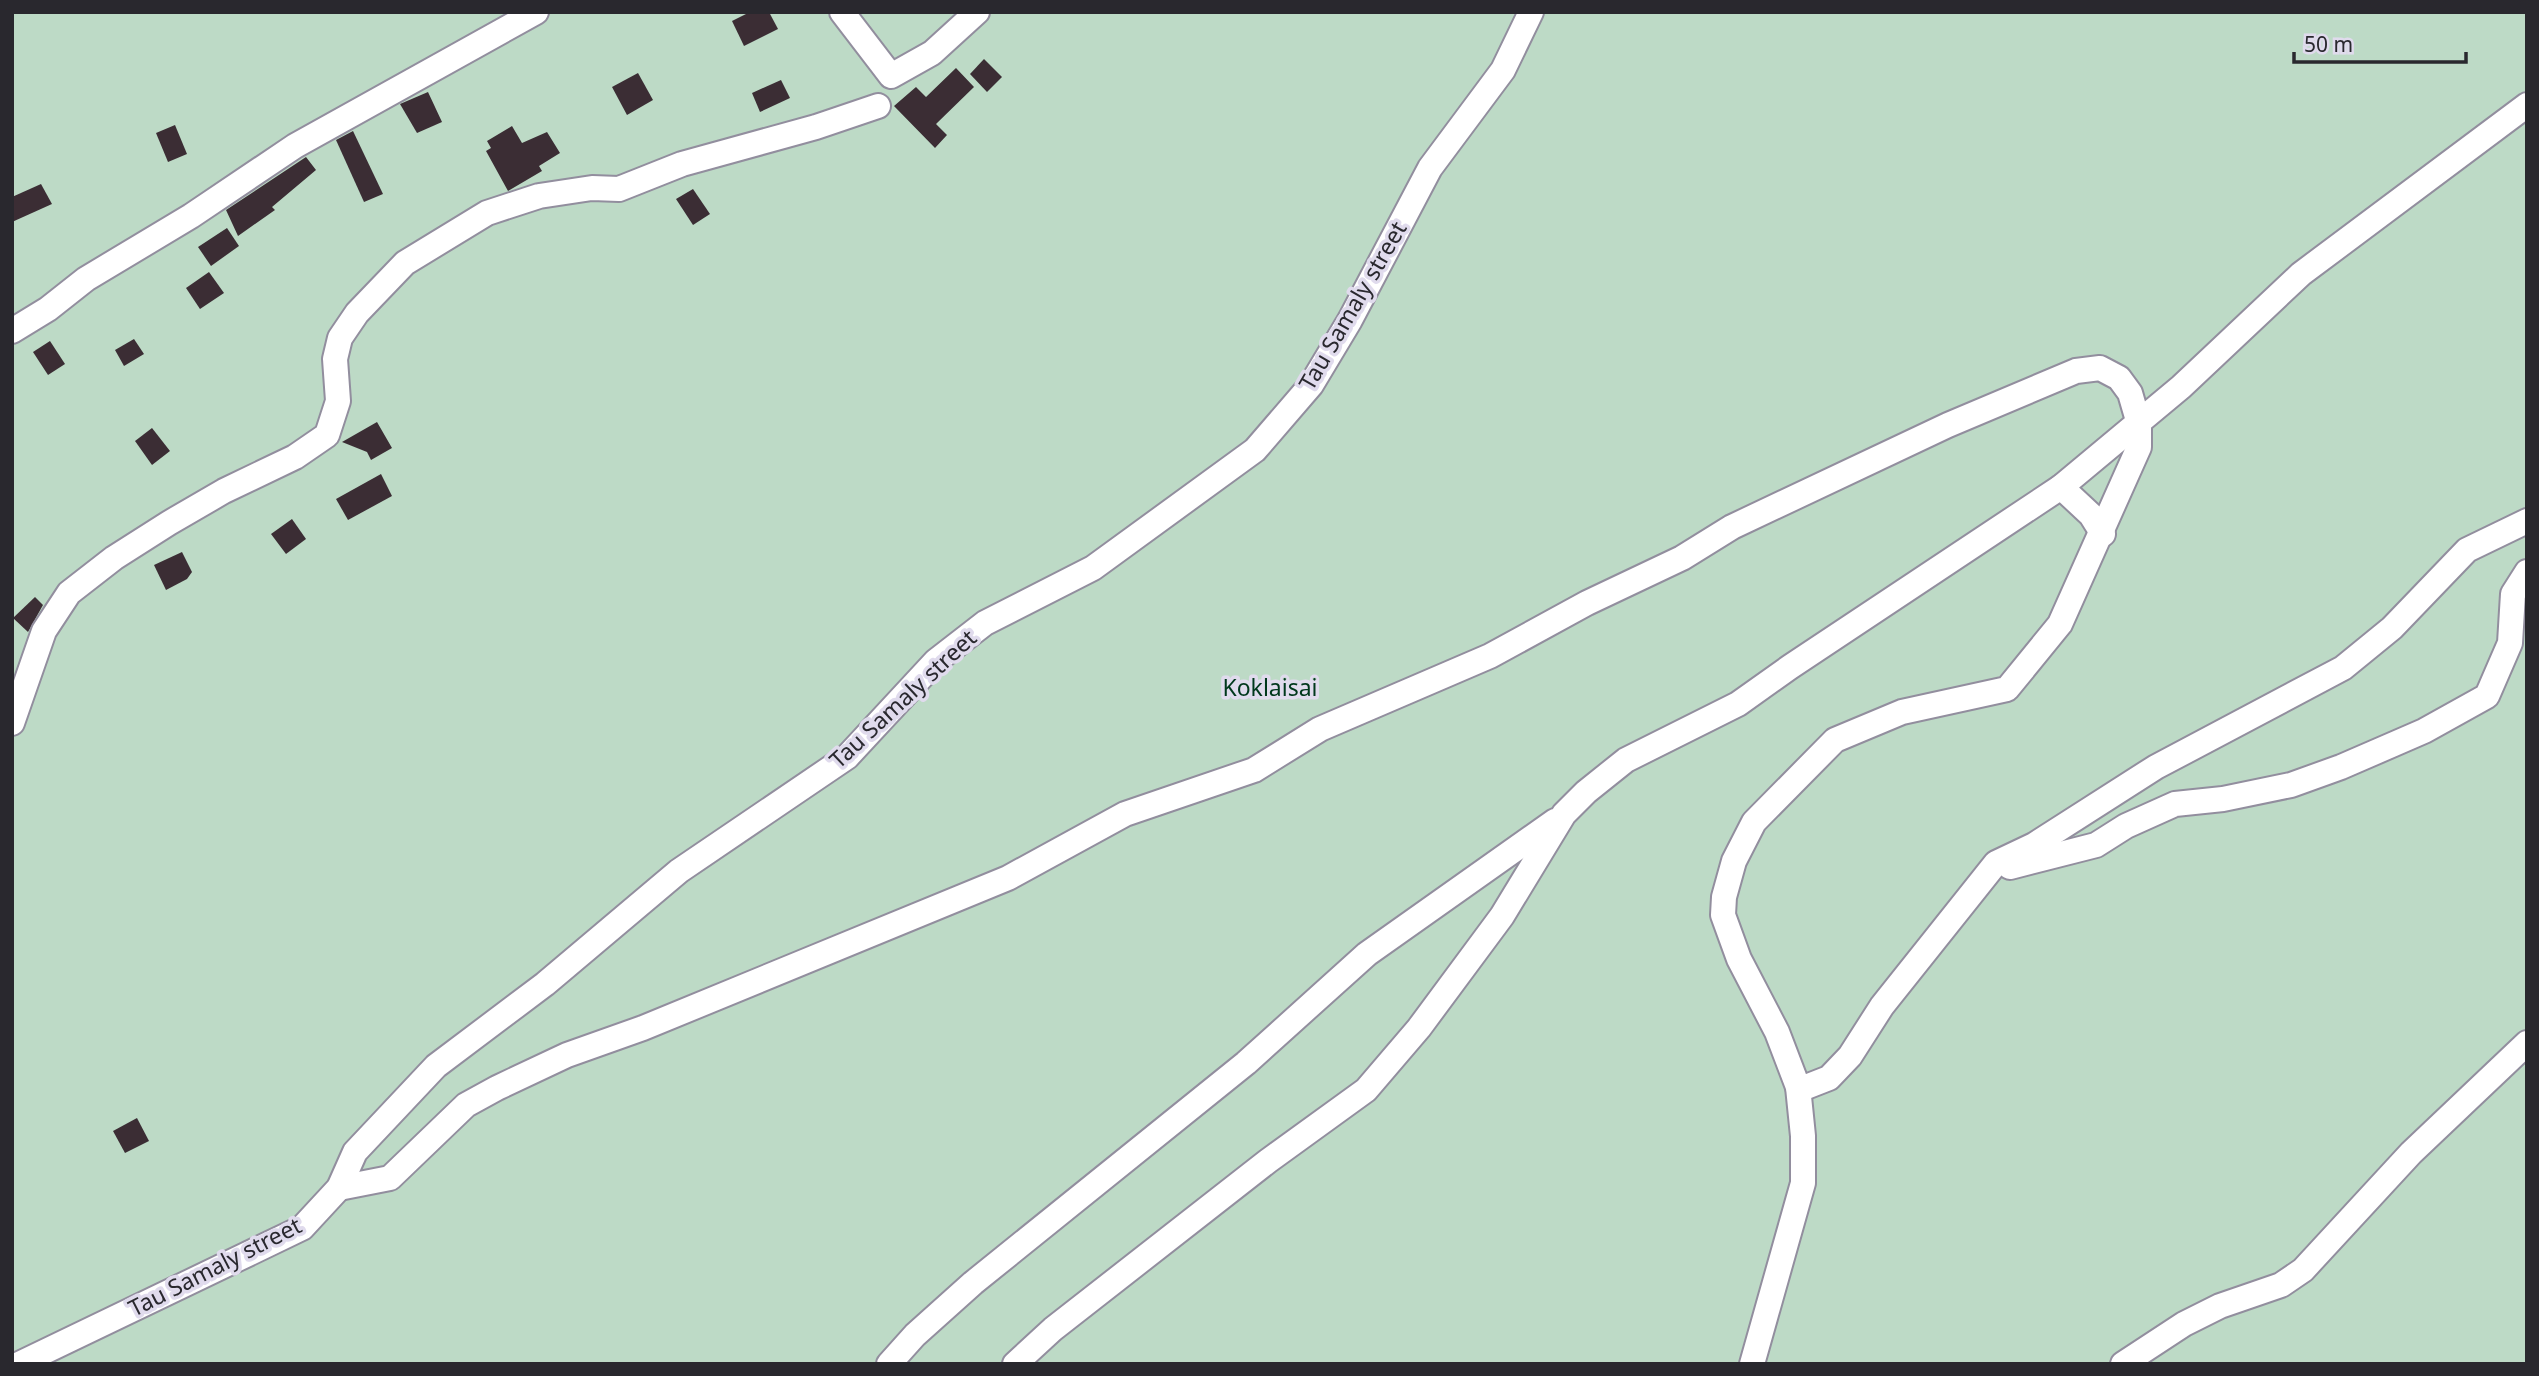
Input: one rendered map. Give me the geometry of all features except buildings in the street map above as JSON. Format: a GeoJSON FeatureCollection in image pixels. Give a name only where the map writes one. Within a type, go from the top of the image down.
{"type":"FeatureCollection","features":[{"type":"Feature","properties":{"kind":"street"},"geometry":{"type":"LineString","coordinates":[[842,12],[891,76],[932,53],[977,12]]}},
{"type":"Feature","properties":{"kind":"street","name":"Tau Samaly street"},"geometry":{"type":"LineString","coordinates":[[19,1364],[302,1228],[339,1188],[355,1152],[436,1066],[545,984],[679,871],[847,757],[936,661],[985,623],[1093,568],[1255,450],[1311,385],[1350,320],[1430,168],[1503,70],[1531,12]]}},
{"type":"Feature","properties":{"kind":"street"},"geometry":{"type":"LineString","coordinates":[[12,331],[48,309],[86,279],[191,216],[295,146],[531,13]]}},
{"type":"Feature","properties":{"kind":"street"},"geometry":{"type":"LineString","coordinates":[[889,1364],[915,1335],[973,1283],[1246,1063],[1367,954],[1564,814],[1626,760],[1738,704],[2062,487],[2139,424],[2301,274],[2527,105]]}},
{"type":"Feature","properties":{"kind":"street"},"geometry":{"type":"LineString","coordinates":[[12,723],[44,631],[69,593],[114,558],[169,523],[223,491],[295,457],[327,435],[338,401],[335,359],[340,338],[357,313],[405,263],[487,213],[539,196],[592,188],[619,189],[682,164],[816,127],[878,106]]}},
{"type":"Feature","properties":{"kind":"street"},"geometry":{"type":"LineString","coordinates":[[339,1188],[390,1178],[466,1105],[567,1055],[643,1028],[1009,878],[1125,814],[1254,770],[1320,729],[1490,656],[1587,603],[1682,558],[1732,527],[1948,425],[2076,371],[2100,368],[2119,378],[2130,393],[2139,424],[2140,447],[2103,534],[2060,624],[2007,689],[1902,712],[1835,740],[1801,771],[1754,822],[1734,861],[1724,897],[1723,915],[1739,959],[1777,1032],[1798,1087],[1803,1183],[1752,1364]]}},
{"type":"Feature","properties":{"kind":"street"},"geometry":{"type":"LineString","coordinates":[[2062,487],[2091,515],[2103,534]]}},
{"type":"Feature","properties":{"kind":"street"},"geometry":{"type":"LineString","coordinates":[[1798,1087],[1806,1087],[1829,1078],[1850,1056],[1882,1006],[1996,863],[2034,845],[2156,767],[2343,668],[2392,628],[2467,550],[2527,521]]}},
{"type":"Feature","properties":{"kind":"street"},"geometry":{"type":"LineString","coordinates":[[1989,873],[2096,845],[2126,826],[2175,804],[2223,799],[2291,785],[2424,731],[2487,696],[2510,643],[2512,594],[2527,572]]}},
{"type":"Feature","properties":{"kind":"street"},"geometry":{"type":"LineString","coordinates":[[1015,1364],[1053,1329],[1268,1161],[1366,1090],[1419,1028],[1502,916],[1564,814]]}},
{"type":"Feature","properties":{"kind":"street"},"geometry":{"type":"LineString","coordinates":[[2123,1364],[2184,1324],[2220,1306],[2281,1285],[2302,1270],[2411,1153],[2527,1043]]}},
{"type":"Feature","properties":{"kind":"green space","name":"Koklaisai"},"geometry":{"type":"Polygon","coordinates":[[[12,12],[2527,12],[2527,1364],[12,1364],[12,12]]]}}]}
